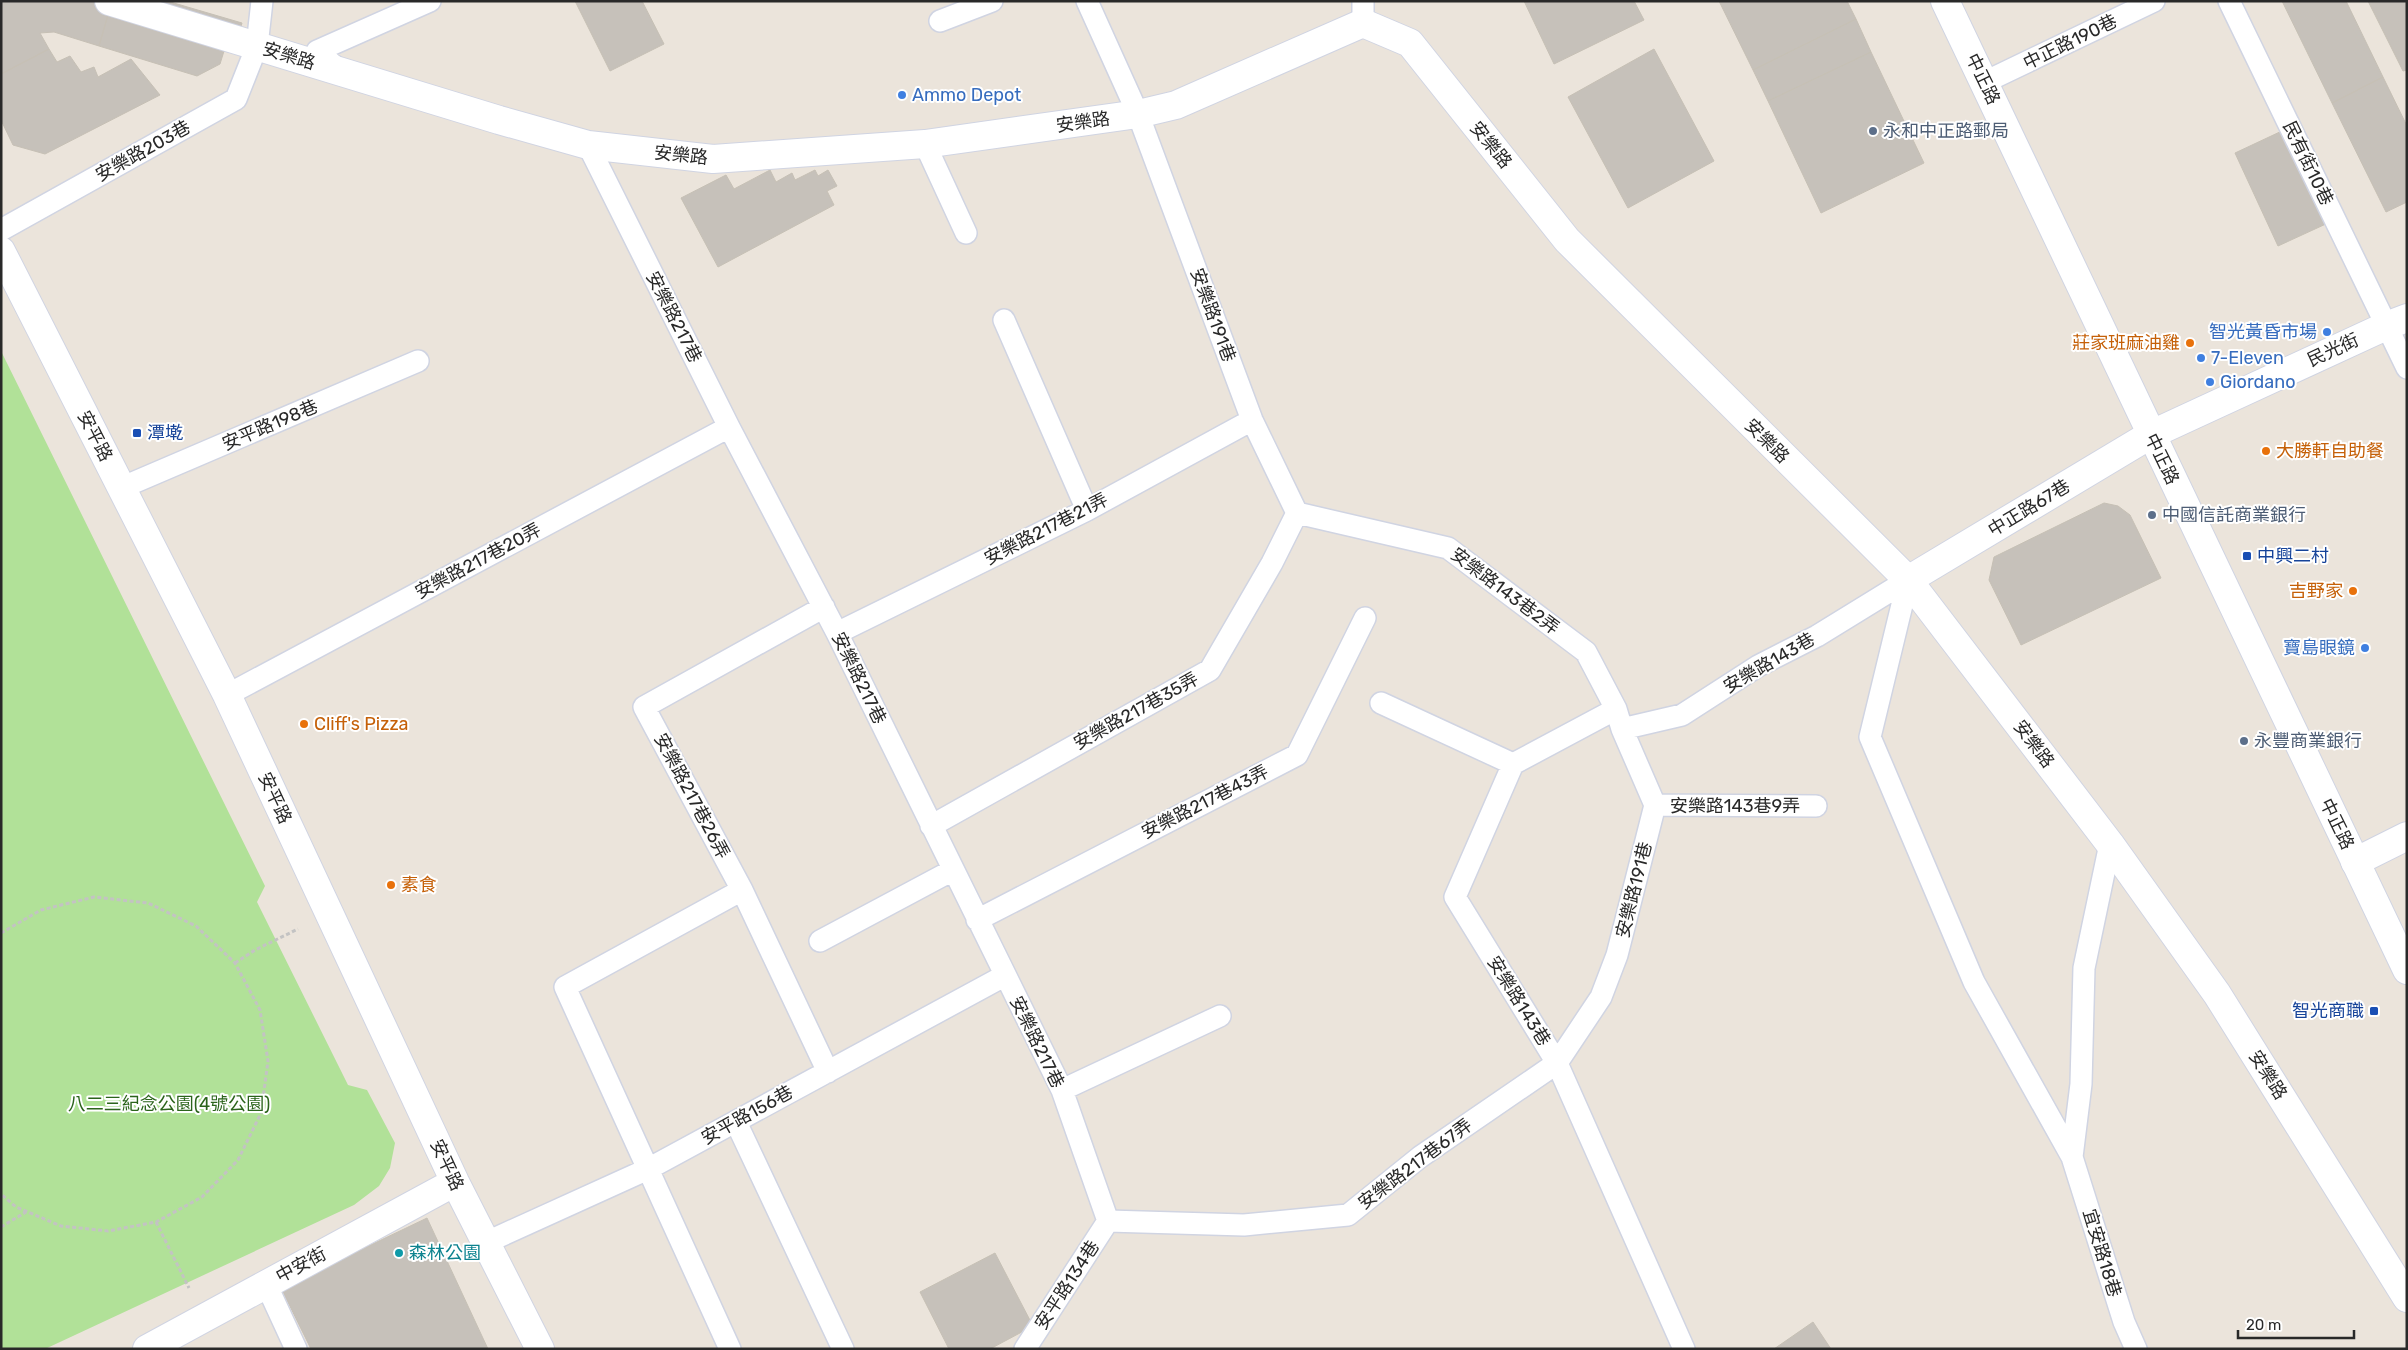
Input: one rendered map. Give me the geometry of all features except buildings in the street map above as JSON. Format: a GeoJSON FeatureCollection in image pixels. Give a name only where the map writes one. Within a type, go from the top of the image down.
{"type":"FeatureCollection","features":[{"type":"Feature","properties":{"kind":"street","name":"安樂路"},"geometry":{"type":"LineString","coordinates":[[109,1],[588,144],[713,159],[925,144],[1138,114],[1176,105],[1363,12],[1410,43],[1567,240],[1908,580],[2110,844],[2217,994],[2407,1298]]}},
{"type":"Feature","properties":{"kind":"street","name":"中正路"},"geometry":{"type":"LineString","coordinates":[[1945,1],[1985,82],[2150,435],[2407,970]]}},
{"type":"Feature","properties":{"kind":"street","name":"安平路"},"geometry":{"type":"LineString","coordinates":[[1,252],[227,695],[455,1182],[540,1349]]}},
{"type":"Feature","properties":{"kind":"street","name":"民光街"},"geometry":{"type":"LineString","coordinates":[[2150,435],[2396,322]]}},
{"type":"Feature","properties":{"kind":"street","name":"中正路67巷"},"geometry":{"type":"LineString","coordinates":[[1908,580],[2150,435]]}},
{"type":"Feature","properties":{"kind":"street"},"geometry":{"type":"LineString","coordinates":[[2355,862],[2407,836]]}},
{"type":"Feature","properties":{"kind":"street","name":"中安街"},"geometry":{"type":"LineString","coordinates":[[147,1349],[455,1182]]}},
{"type":"Feature","properties":{"kind":"lane","name":"安樂路203巷"},"geometry":{"type":"LineString","coordinates":[[1,230],[236,99],[257,46],[262,1]]}},
{"type":"Feature","properties":{"kind":"lane"},"geometry":{"type":"LineString","coordinates":[[342,72],[317,51],[430,1]]}},
{"type":"Feature","properties":{"kind":"lane"},"geometry":{"type":"LineString","coordinates":[[940,21],[992,1]]}},
{"type":"Feature","properties":{"kind":"lane","name":"安樂路191巷"},"geometry":{"type":"LineString","coordinates":[[1087,1],[1138,114],[1252,420],[1297,513]]}},
{"type":"Feature","properties":{"kind":"lane","name":"中正路190巷"},"geometry":{"type":"LineString","coordinates":[[1985,82],[2154,1]]}},
{"type":"Feature","properties":{"kind":"lane","name":"民有街10巷"},"geometry":{"type":"LineString","coordinates":[[2229,1],[2396,322],[2407,368]]}},
{"type":"Feature","properties":{"kind":"lane","name":"安樂路217巷"},"geometry":{"type":"LineString","coordinates":[[588,144],[730,427],[824,607],[1004,976],[1062,1090],[1108,1221]]}},
{"type":"Feature","properties":{"kind":"lane"},"geometry":{"type":"LineString","coordinates":[[925,144],[966,234]]}},
{"type":"Feature","properties":{"kind":"lane"},"geometry":{"type":"LineString","coordinates":[[1004,320],[1088,510]]}},
{"type":"Feature","properties":{"kind":"lane","name":"安平路198巷"},"geometry":{"type":"LineString","coordinates":[[122,488],[418,361]]}},
{"type":"Feature","properties":{"kind":"lane","name":"安樂路217巷21弄"},"geometry":{"type":"LineString","coordinates":[[837,633],[1088,510],[1252,420]]}},
{"type":"Feature","properties":{"kind":"lane","name":"安樂路217巷20弄"},"geometry":{"type":"LineString","coordinates":[[227,695],[730,427]]}},
{"type":"Feature","properties":{"kind":"lane","name":"安樂路143巷2弄"},"geometry":{"type":"LineString","coordinates":[[1297,513],[1448,548],[1586,652],[1619,719]]}},
{"type":"Feature","properties":{"kind":"lane","name":"安樂路217巷35弄"},"geometry":{"type":"LineString","coordinates":[[931,826],[1210,670],[1272,563],[1297,513]]}},
{"type":"Feature","properties":{"kind":"lane"},"geometry":{"type":"LineString","coordinates":[[1908,580],[1870,737],[1974,982],[2072,1157]]}},
{"type":"Feature","properties":{"kind":"lane","name":"安樂路143巷"},"geometry":{"type":"LineString","coordinates":[[1684,1349],[1557,1062],[1454,897],[1513,764],[1619,719],[1682,715],[1758,666],[1817,636],[1908,580]]}},
{"type":"Feature","properties":{"kind":"lane","name":"安樂路217巷26弄"},"geometry":{"type":"LineString","coordinates":[[824,607],[644,707],[742,890],[828,1072]]}},
{"type":"Feature","properties":{"kind":"lane","name":"安樂路217巷43弄"},"geometry":{"type":"LineString","coordinates":[[977,920],[1296,755],[1365,618]]}},
{"type":"Feature","properties":{"kind":"lane"},"geometry":{"type":"LineString","coordinates":[[1380,704],[1513,764]]}},
{"type":"Feature","properties":{"kind":"lane"},"geometry":{"type":"LineString","coordinates":[[1619,719],[1655,805]]}},
{"type":"Feature","properties":{"kind":"lane","name":"安樂路191巷"},"geometry":{"type":"LineString","coordinates":[[1557,1062],[1601,997],[1617,955],[1655,805]]}},
{"type":"Feature","properties":{"kind":"lane","name":"安樂路143巷9弄"},"geometry":{"type":"LineString","coordinates":[[1655,805],[1816,806]]}},
{"type":"Feature","properties":{"kind":"lane"},"geometry":{"type":"LineString","coordinates":[[2072,1157],[2081,1084],[2084,968],[2110,844]]}},
{"type":"Feature","properties":{"kind":"lane"},"geometry":{"type":"LineString","coordinates":[[820,941],[953,870]]}},
{"type":"Feature","properties":{"kind":"lane"},"geometry":{"type":"LineString","coordinates":[[730,1349],[565,987],[742,890]]}},
{"type":"Feature","properties":{"kind":"lane","name":"安平路156巷"},"geometry":{"type":"LineString","coordinates":[[485,1243],[648,1169],[1004,976]]}},
{"type":"Feature","properties":{"kind":"lane"},"geometry":{"type":"LineString","coordinates":[[1062,1090],[1220,1016]]}},
{"type":"Feature","properties":{"kind":"lane","name":"安樂路217巷67弄"},"geometry":{"type":"LineString","coordinates":[[1108,1221],[1244,1225],[1348,1215],[1420,1157],[1557,1062]]}},
{"type":"Feature","properties":{"kind":"lane"},"geometry":{"type":"LineString","coordinates":[[736,1122],[843,1349]]}},
{"type":"Feature","properties":{"kind":"lane","name":"宜安路18巷"},"geometry":{"type":"LineString","coordinates":[[2072,1157],[2124,1322],[2136,1349]]}},
{"type":"Feature","properties":{"kind":"lane","name":"安平路134巷"},"geometry":{"type":"LineString","coordinates":[[1025,1349],[1108,1221]]}},
{"type":"Feature","properties":{"kind":"lane"},"geometry":{"type":"LineString","coordinates":[[266,1284],[296,1349]]}},
{"type":"Feature","properties":{"kind":"lane"},"geometry":{"type":"LineString","coordinates":[[2120,1349],[2124,1322]]}},
{"type":"Feature","properties":{"kind":"path"},"geometry":{"type":"LineString","coordinates":[[1,933],[41,910],[94,897],[148,903],[196,926],[235,963],[260,1010],[268,1061],[261,1113],[238,1160],[202,1197],[156,1222],[108,1231],[60,1226],[16,1207],[1,1194]]}},
{"type":"Feature","properties":{"kind":"path"},"geometry":{"type":"LineString","coordinates":[[235,963],[255,950],[330,914]]}},
{"type":"Feature","properties":{"kind":"path"},"geometry":{"type":"LineString","coordinates":[[1,1227],[27,1211]]}},
{"type":"Feature","properties":{"kind":"path"},"geometry":{"type":"LineString","coordinates":[[156,1222],[204,1317]]}},
{"type":"Feature","properties":{"kind":"green space","name":"八二三紀念公園(4號公園)"},"geometry":{"type":"Polygon","coordinates":[[[1,351],[265,886],[257,902],[348,1085],[367,1090],[395,1143],[390,1168],[379,1186],[354,1205],[45,1349],[1,1349],[1,351]]]}},
{"type":"Feature","properties":{"kind":"place","name":"Ammo Depot"},"geometry":{"type":"Point","coordinates":[902,95]}},
{"type":"Feature","properties":{"kind":"place","name":"永和中正路郵局"},"geometry":{"type":"Point","coordinates":[1873,131]}},
{"type":"Feature","properties":{"kind":"place","name":"智光黃昏市場"},"geometry":{"type":"Point","coordinates":[2327,332]}},
{"type":"Feature","properties":{"kind":"place","name":"莊家班麻油雞"},"geometry":{"type":"Point","coordinates":[2190,343]}},
{"type":"Feature","properties":{"kind":"place","name":"7-Eleven"},"geometry":{"type":"Point","coordinates":[2201,358]}},
{"type":"Feature","properties":{"kind":"place","name":"Giordano"},"geometry":{"type":"Point","coordinates":[2210,382]}},
{"type":"Feature","properties":{"kind":"place","name":"潭墘"},"geometry":{"type":"Point","coordinates":[137,433]}},
{"type":"Feature","properties":{"kind":"place","name":"大勝軒自助餐"},"geometry":{"type":"Point","coordinates":[2266,451]}},
{"type":"Feature","properties":{"kind":"place","name":"中國信託商業銀行"},"geometry":{"type":"Point","coordinates":[2152,515]}},
{"type":"Feature","properties":{"kind":"place","name":"中興二村"},"geometry":{"type":"Point","coordinates":[2247,556]}},
{"type":"Feature","properties":{"kind":"place","name":"吉野家"},"geometry":{"type":"Point","coordinates":[2353,591]}},
{"type":"Feature","properties":{"kind":"place","name":"寶島眼鏡"},"geometry":{"type":"Point","coordinates":[2365,648]}},
{"type":"Feature","properties":{"kind":"place","name":"Cliff's Pizza"},"geometry":{"type":"Point","coordinates":[304,724]}},
{"type":"Feature","properties":{"kind":"place","name":"永豐商業銀行"},"geometry":{"type":"Point","coordinates":[2244,741]}},
{"type":"Feature","properties":{"kind":"place","name":"素食"},"geometry":{"type":"Point","coordinates":[391,885]}},
{"type":"Feature","properties":{"kind":"place","name":"智光商職"},"geometry":{"type":"Point","coordinates":[2374,1011]}},
{"type":"Feature","properties":{"kind":"place","name":"森林公園"},"geometry":{"type":"Point","coordinates":[399,1253]}}]}
